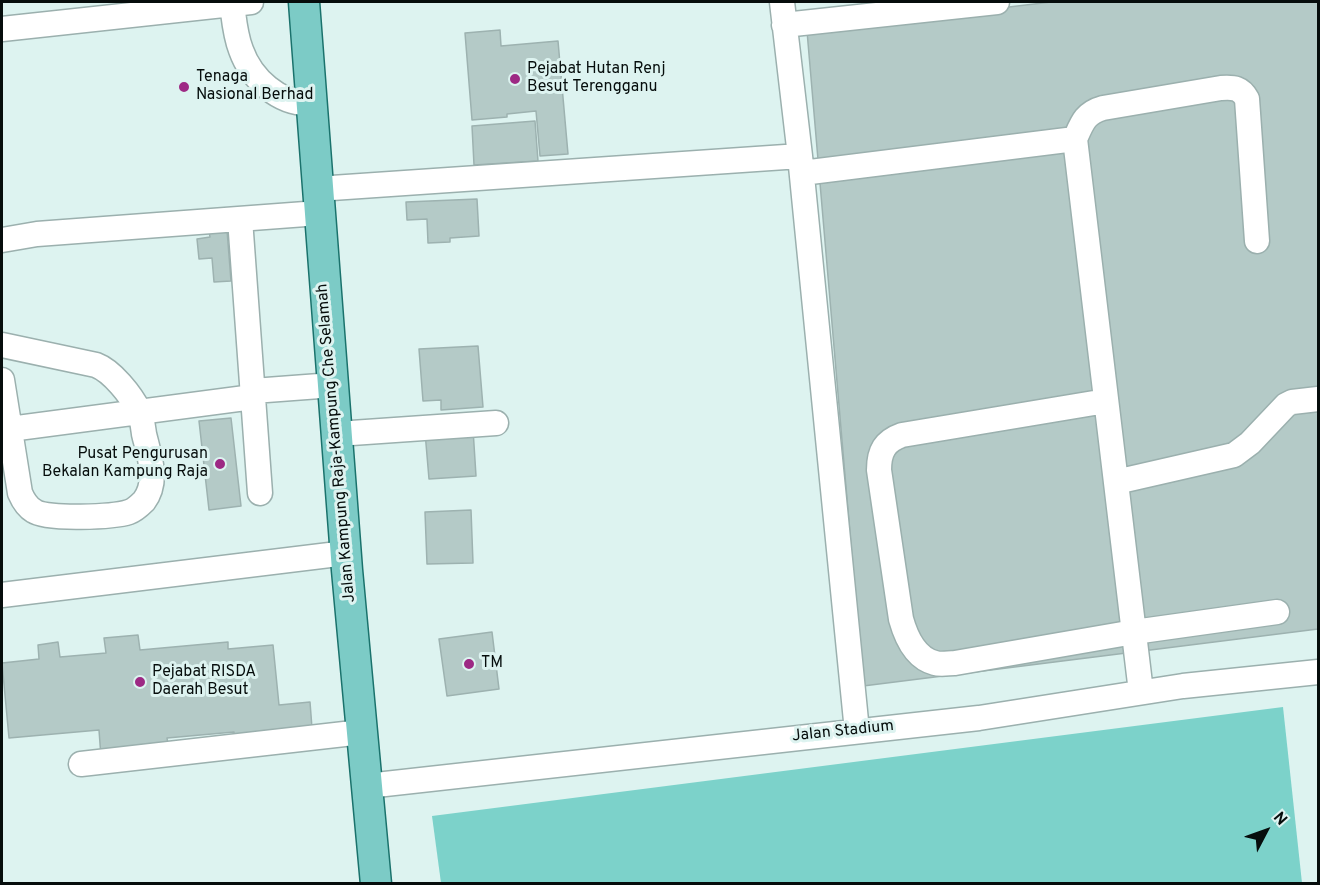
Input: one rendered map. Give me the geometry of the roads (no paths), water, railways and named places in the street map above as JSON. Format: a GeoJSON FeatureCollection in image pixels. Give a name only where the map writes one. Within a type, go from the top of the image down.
{"type":"FeatureCollection","features":[{"type":"Feature","properties":{"kind":"main road","name":"Jalan Kampung Raja-Kampung Che Selamah"},"geometry":{"type":"LineString","coordinates":[[304,2],[346,553],[376,884]]}},
{"type":"Feature","properties":{"kind":"street"},"geometry":{"type":"LineString","coordinates":[[782,2],[801,164],[857,731]]}},
{"type":"Feature","properties":{"kind":"street"},"geometry":{"type":"LineString","coordinates":[[784,25],[997,2]]}},
{"type":"Feature","properties":{"kind":"street"},"geometry":{"type":"LineString","coordinates":[[2,29],[241,3],[239,44],[255,75],[271,90],[284,98],[311,103]]}},
{"type":"Feature","properties":{"kind":"street"},"geometry":{"type":"LineString","coordinates":[[1142,692],[1075,139],[1088,114],[1103,108],[1221,88],[1233,87],[1243,91],[1247,99],[1257,241]]}},
{"type":"Feature","properties":{"kind":"street"},"geometry":{"type":"LineString","coordinates":[[2,240],[37,234],[240,219],[318,201],[801,164],[1075,139]]}},
{"type":"Feature","properties":{"kind":"street"},"geometry":{"type":"LineString","coordinates":[[240,219],[260,493]]}},
{"type":"Feature","properties":{"kind":"street"},"geometry":{"type":"LineString","coordinates":[[2,345],[105,368],[115,378],[140,412],[150,462],[151,484],[142,502],[133,510],[121,514],[54,517],[33,511],[20,493],[2,380]]}},
{"type":"Feature","properties":{"kind":"street"},"geometry":{"type":"LineString","coordinates":[[10,429],[253,394],[333,385]]}},
{"type":"Feature","properties":{"kind":"street"},"geometry":{"type":"LineString","coordinates":[[1116,482],[1226,458],[1250,443],[1286,405],[1292,402],[1318,399]]}},
{"type":"Feature","properties":{"kind":"street"},"geometry":{"type":"LineString","coordinates":[[1106,402],[902,435],[886,443],[881,450],[879,470],[901,619],[907,639],[920,655],[936,663],[955,663],[1134,632],[1277,612]]}},
{"type":"Feature","properties":{"kind":"street"},"geometry":{"type":"LineString","coordinates":[[337,434],[496,423]]}},
{"type":"Feature","properties":{"kind":"street"},"geometry":{"type":"LineString","coordinates":[[2,595],[346,553]]}},
{"type":"Feature","properties":{"kind":"street","name":"Jalan Stadium"},"geometry":{"type":"LineString","coordinates":[[367,786],[979,718],[1183,686],[1318,672]]}},
{"type":"Feature","properties":{"kind":"street"},"geometry":{"type":"LineString","coordinates":[[81,764],[362,732]]}},
{"type":"Feature","properties":{"kind":"place","name":"Pejabat Hutan Renj Besut Terengganu"},"geometry":{"type":"Point","coordinates":[515,79]}},
{"type":"Feature","properties":{"kind":"place","name":"Tenaga Nasional Berhad"},"geometry":{"type":"Point","coordinates":[184,87]}},
{"type":"Feature","properties":{"kind":"place","name":"Pusat Pengurusan Bekalan Kampung Raja"},"geometry":{"type":"Point","coordinates":[220,464]}},
{"type":"Feature","properties":{"kind":"place","name":"TM"},"geometry":{"type":"Point","coordinates":[469,664]}},
{"type":"Feature","properties":{"kind":"place","name":"Pejabat RISDA Daerah Besut"},"geometry":{"type":"Point","coordinates":[140,682]}}]}
